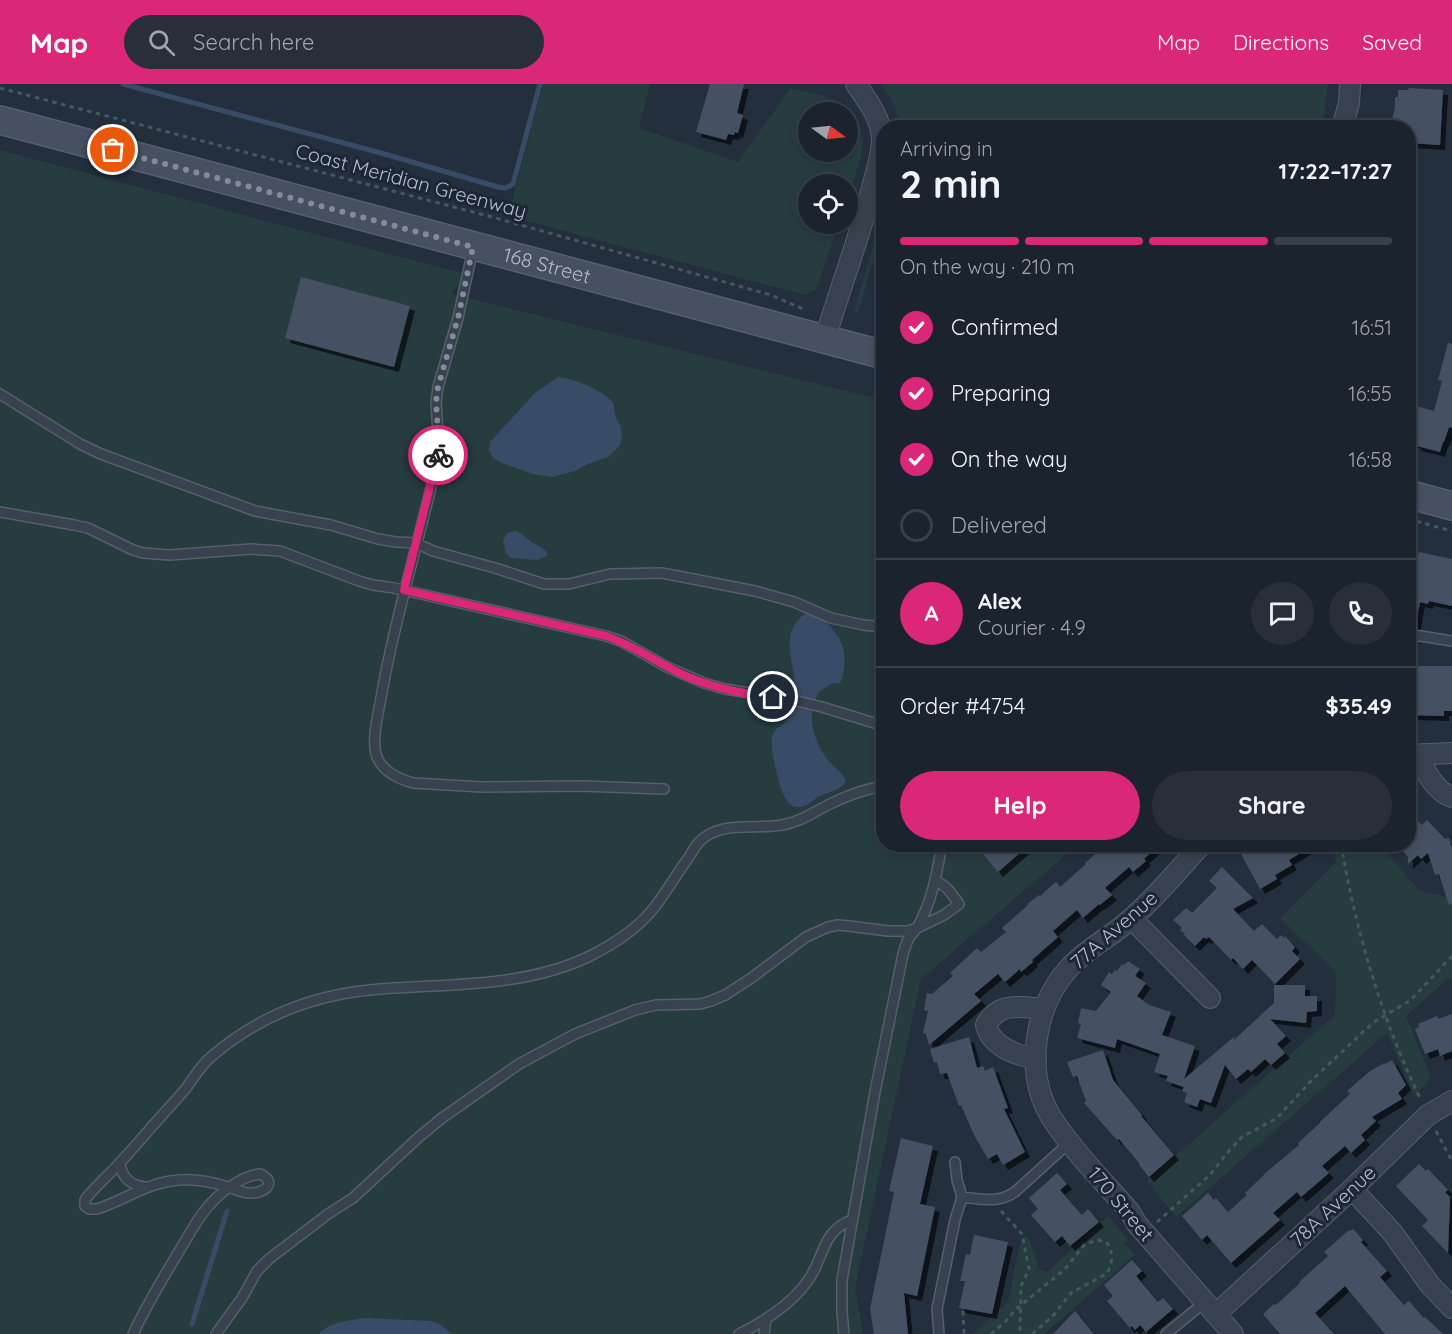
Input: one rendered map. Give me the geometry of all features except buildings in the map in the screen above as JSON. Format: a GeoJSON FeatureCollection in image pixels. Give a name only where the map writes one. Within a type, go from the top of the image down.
{"type":"FeatureCollection","features":[{"type":"Feature","properties":{"kind":"main road","name":"168 Street"},"geometry":{"type":"LineString","coordinates":[[0,120],[876,353]]}},
{"type":"Feature","properties":{"kind":"main road"},"geometry":{"type":"LineString","coordinates":[[1416,496],[1452,506]]}},
{"type":"Feature","properties":{"kind":"street"},"geometry":{"type":"LineString","coordinates":[[856,84],[878,120]]}},
{"type":"Feature","properties":{"kind":"street"},"geometry":{"type":"LineString","coordinates":[[1344,120],[1349,103],[1350,84]]}},
{"type":"Feature","properties":{"kind":"street"},"geometry":{"type":"LineString","coordinates":[[825,339],[866,211],[876,170]]}},
{"type":"Feature","properties":{"kind":"street"},"geometry":{"type":"LineString","coordinates":[[1416,755],[1452,753]]}},
{"type":"Feature","properties":{"kind":"street"},"geometry":{"type":"LineString","coordinates":[[1416,759],[1444,794],[1452,797]]}},
{"type":"Feature","properties":{"kind":"street","name":"77A Avenue"},"geometry":{"type":"LineString","coordinates":[[1036,1059],[1037,1038],[1044,1009],[1057,983],[1083,955],[1132,919],[1195,852]]}},
{"type":"Feature","properties":{"kind":"street"},"geometry":{"type":"LineString","coordinates":[[1132,919],[1210,998]]}},
{"type":"Feature","properties":{"kind":"street"},"geometry":{"type":"LineString","coordinates":[[1036,1059],[1003,1048],[989,1033],[986,1025],[992,1016],[1006,1008],[1044,1009]]}},
{"type":"Feature","properties":{"kind":"street","name":"170 Street"},"geometry":{"type":"LineString","coordinates":[[1036,1059],[1044,1101],[1051,1116],[1070,1142],[1130,1212],[1137,1224],[1233,1334]]}},
{"type":"Feature","properties":{"kind":"street","name":"78A Avenue"},"geometry":{"type":"LineString","coordinates":[[1210,1308],[1352,1189],[1428,1115],[1452,1101]]}},
{"type":"Feature","properties":{"kind":"street"},"geometry":{"type":"LineString","coordinates":[[1352,1189],[1392,1232],[1430,1285],[1452,1308]]}},
{"type":"Feature","properties":{"kind":"lane"},"geometry":{"type":"LineString","coordinates":[[473,247],[458,318],[438,387],[436,402],[438,458],[391,644],[375,736],[377,758],[385,769],[402,780],[413,783],[482,787],[582,786],[664,789]]}},
{"type":"Feature","properties":{"kind":"lane"},"geometry":{"type":"LineString","coordinates":[[0,394],[80,444],[118,461],[264,513],[331,525],[396,543],[416,543],[454,558],[544,584],[569,584],[610,574],[663,573],[755,591],[788,600],[831,618],[876,626]]}},
{"type":"Feature","properties":{"kind":"lane"},"geometry":{"type":"LineString","coordinates":[[0,512],[88,528],[143,553],[171,555],[251,549],[280,551],[373,585],[606,636],[621,641],[667,667],[704,683],[760,696],[793,700],[876,724]]}},
{"type":"Feature","properties":{"kind":"lane"},"geometry":{"type":"LineString","coordinates":[[1416,635],[1452,641]]}},
{"type":"Feature","properties":{"kind":"lane"},"geometry":{"type":"LineString","coordinates":[[133,1334],[145,1308],[194,1226],[208,1206],[230,1187],[188,1179],[148,1187],[97,1209],[88,1209],[85,1206],[85,1200],[209,1058],[269,1017],[329,996],[370,990],[433,987],[519,977],[541,973],[588,956],[621,938],[656,906],[699,842],[710,834],[728,828],[765,828],[785,825],[849,796],[876,788]]}},
{"type":"Feature","properties":{"kind":"lane"},"geometry":{"type":"LineString","coordinates":[[844,1334],[842,1281],[877,1081],[901,963],[909,939],[922,919],[935,880],[940,852]]}},
{"type":"Feature","properties":{"kind":"lane"},"geometry":{"type":"LineString","coordinates":[[216,1334],[243,1298],[258,1271],[269,1259],[353,1198],[442,1118],[519,1064],[575,1034],[635,1010],[656,1005],[700,1004],[725,995],[800,941],[828,927],[838,925],[888,931],[908,931],[917,928],[944,915],[960,904],[944,885],[935,880]]}},
{"type":"Feature","properties":{"kind":"lane"},"geometry":{"type":"LineString","coordinates":[[962,1197],[1001,1199],[1012,1195],[1070,1142]]}},
{"type":"Feature","properties":{"kind":"lane"},"geometry":{"type":"LineString","coordinates":[[120,1162],[126,1179],[132,1184],[148,1187]]}},
{"type":"Feature","properties":{"kind":"lane"},"geometry":{"type":"LineString","coordinates":[[939,1334],[937,1317],[939,1299],[962,1197],[957,1180],[956,1162]]}},
{"type":"Feature","properties":{"kind":"lane"},"geometry":{"type":"LineString","coordinates":[[202,1182],[210,1191],[208,1206]]}},
{"type":"Feature","properties":{"kind":"lane"},"geometry":{"type":"LineString","coordinates":[[739,1334],[766,1319],[793,1299],[810,1278],[830,1236],[837,1227],[852,1220]]}},
{"type":"Feature","properties":{"kind":"lane"},"geometry":{"type":"LineString","coordinates":[[1166,1334],[1210,1308]]}},
{"type":"Feature","properties":{"kind":"lane"},"geometry":{"type":"LineString","coordinates":[[764,1334],[766,1319]]}},
{"type":"Feature","properties":{"kind":"path","name":"Coast Meridian Greenway"},"geometry":{"type":"LineString","coordinates":[[0,88],[492,217],[771,295],[811,312]]}},
{"type":"Feature","properties":{"kind":"path"},"geometry":{"type":"LineString","coordinates":[[1416,521],[1452,531]]}},
{"type":"Feature","properties":{"kind":"path"},"geometry":{"type":"LineString","coordinates":[[1343,852],[1363,942],[1386,1015],[1423,1103]]}},
{"type":"Feature","properties":{"kind":"path"},"geometry":{"type":"LineString","coordinates":[[1152,1226],[1210,1175],[1242,1137],[1277,1118],[1320,1072],[1368,1027],[1410,1000],[1452,956]]}},
{"type":"Feature","properties":{"kind":"path"},"geometry":{"type":"LineString","coordinates":[[1434,1127],[1452,1161]]}},
{"type":"Feature","properties":{"kind":"path"},"geometry":{"type":"LineString","coordinates":[[989,1199],[1022,1234],[1029,1269],[1021,1286],[1020,1334]]}},
{"type":"Feature","properties":{"kind":"path"},"geometry":{"type":"LineString","coordinates":[[991,1334],[1005,1322],[1011,1313],[1065,1270],[1085,1244],[1102,1240],[1109,1245],[1112,1260],[1106,1274],[1074,1291],[1064,1300],[1052,1317],[1032,1334]]}},
{"type":"Feature","properties":{"kind":"path"},"geometry":{"type":"LineString","coordinates":[[963,1311],[964,1334]]}},
{"type":"Feature","properties":{"kind":"green space"},"geometry":{"type":"Polygon","coordinates":[[[543,84],[650,84],[639,128],[738,162],[790,89],[810,92],[838,102],[798,102],[798,162],[858,162],[858,124],[862,141],[861,153],[855,174],[798,174],[798,234],[835,234],[816,289],[805,295],[508,216],[543,84]]]}},
{"type":"Feature","properties":{"kind":"green space"},"geometry":{"type":"Polygon","coordinates":[[[881,84],[1328,84],[1322,120],[899,120],[888,94],[881,84]]]}},
{"type":"Feature","properties":{"kind":"green space"},"geometry":{"type":"Polygon","coordinates":[[[0,150],[461,273],[459,282],[451,294],[876,398],[876,852],[1069,852],[921,979],[855,1288],[863,1334],[0,1334],[0,150]]]}},
{"type":"Feature","properties":{"kind":"green space"},"geometry":{"type":"Polygon","coordinates":[[[876,235],[876,250],[858,313],[854,312],[876,235]]]}},
{"type":"Feature","properties":{"kind":"green space"},"geometry":{"type":"Polygon","coordinates":[[[1333,852],[1386,852],[1420,891],[1452,898],[1452,979],[1449,978],[1406,1016],[1431,1077],[1415,1097],[1387,1033],[1176,1217],[1147,1181],[1335,1015],[1336,972],[1280,918],[1336,862],[1333,852]]]}},
{"type":"Feature","properties":{"kind":"green space"},"geometry":{"type":"Polygon","coordinates":[[[1108,1216],[1128,1239],[1124,1243],[1135,1255],[1044,1334],[973,1334],[1008,1302],[1021,1238],[1026,1236],[1030,1241],[1039,1269],[1047,1272],[1108,1216]]]}},
{"type":"Feature","properties":{"kind":"water"},"geometry":{"type":"Polygon","coordinates":[[[558,377],[587,385],[613,402],[616,419],[621,427],[620,445],[608,457],[575,471],[552,477],[533,474],[493,458],[489,450],[490,442],[536,392],[558,377]]]}},
{"type":"Feature","properties":{"kind":"water"},"geometry":{"type":"Polygon","coordinates":[[[515,531],[547,552],[547,556],[537,560],[511,558],[506,553],[503,541],[507,533],[515,531]]]}},
{"type":"Feature","properties":{"kind":"water"},"geometry":{"type":"Polygon","coordinates":[[[806,613],[817,616],[827,624],[836,634],[843,648],[842,679],[840,683],[832,683],[819,692],[814,702],[812,719],[815,737],[823,753],[846,781],[836,790],[798,807],[787,801],[780,787],[772,752],[772,738],[774,732],[786,721],[795,698],[790,641],[797,621],[806,613]]]}},
{"type":"Feature","properties":{"kind":"water"},"geometry":{"type":"Polygon","coordinates":[[[365,1318],[431,1321],[440,1324],[452,1334],[319,1334],[334,1324],[365,1318]]]}},
{"type":"Feature","properties":{"kind":"waterway"},"geometry":{"type":"LineString","coordinates":[[123,84],[506,188],[513,184],[540,84]]}},
{"type":"Feature","properties":{"kind":"waterway"},"geometry":{"type":"LineString","coordinates":[[192,1324],[227,1211]]}},
{"type":"Feature","properties":{"kind":"way so far"},"geometry":{"type":"LineString","coordinates":[[113,150],[473,247],[458,318],[438,387],[436,402],[438,455]]}},
{"type":"Feature","properties":{"kind":"route"},"geometry":{"type":"LineString","coordinates":[[438,455],[404,590],[606,636],[621,641],[687,677],[725,689],[773,697]]}}]}
